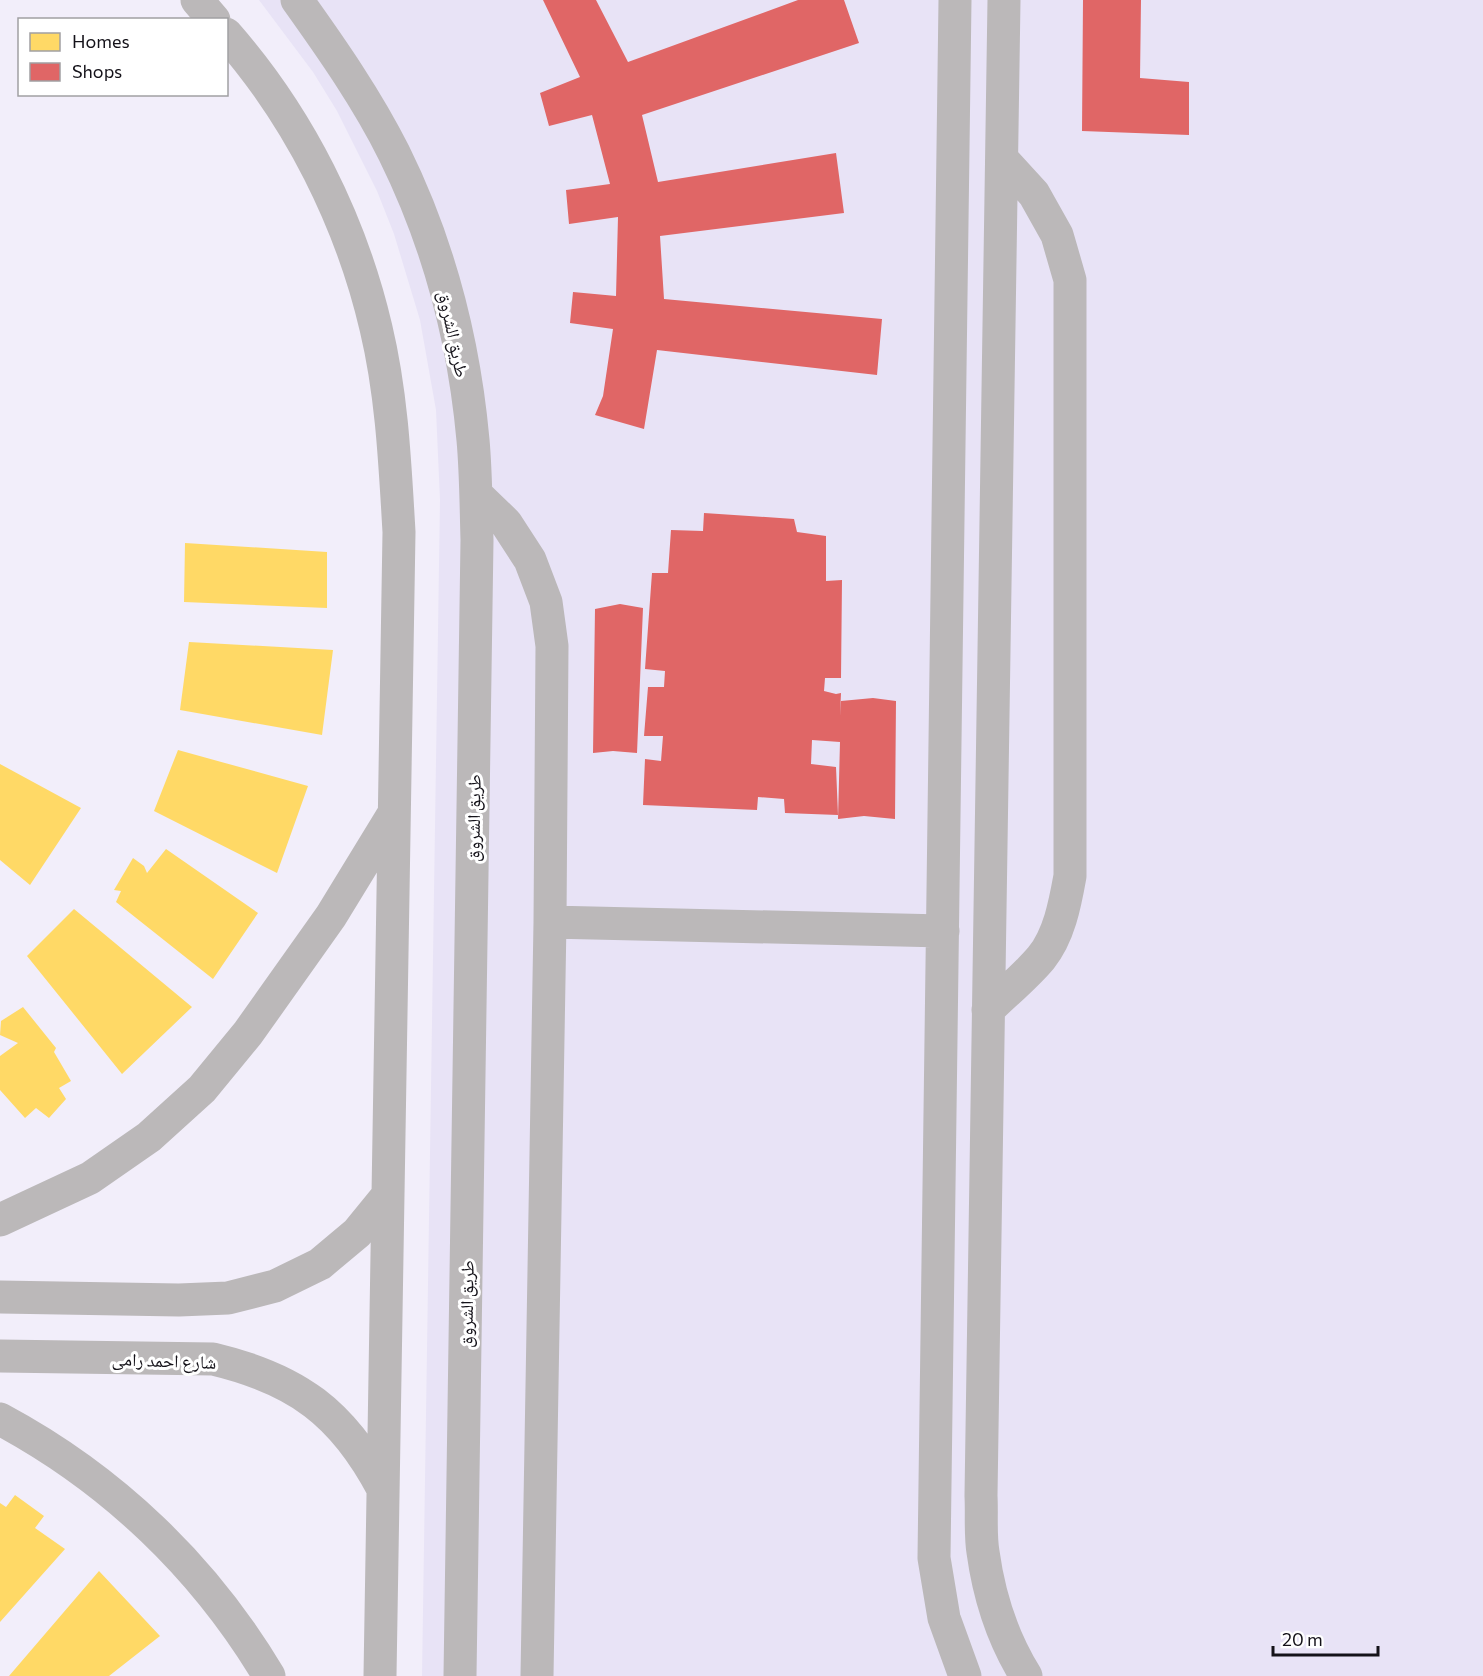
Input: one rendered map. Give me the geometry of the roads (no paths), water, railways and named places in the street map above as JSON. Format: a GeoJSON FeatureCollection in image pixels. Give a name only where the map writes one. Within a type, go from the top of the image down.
{"type":"FeatureCollection","features":[{"type":"Feature","properties":{"kind":"street"},"geometry":{"type":"LineString","coordinates":[[197,0],[212,18]]}},
{"type":"Feature","properties":{"kind":"street","name":"طريق الشروق"},"geometry":{"type":"LineString","coordinates":[[297,0],[344,67],[394,153],[433,245],[459,341],[473,440],[477,576],[460,1676]]}},
{"type":"Feature","properties":{"kind":"street"},"geometry":{"type":"LineString","coordinates":[[955,0],[934,1558],[944,1618],[965,1676]]}},
{"type":"Feature","properties":{"kind":"street"},"geometry":{"type":"LineString","coordinates":[[1004,0],[981,1496],[982,1551],[993,1605],[1014,1656],[1026,1676]]}},
{"type":"Feature","properties":{"kind":"street"},"geometry":{"type":"LineString","coordinates":[[228,36],[250,61],[305,144],[347,233],[376,328],[393,426],[399,532],[380,1676]]}},
{"type":"Feature","properties":{"kind":"street"},"geometry":{"type":"LineString","coordinates":[[988,1010],[1042,958],[1059,923],[1070,876],[1070,280],[1057,235],[1034,194],[1002,159]]}},
{"type":"Feature","properties":{"kind":"street"},"geometry":{"type":"LineString","coordinates":[[476,494],[506,523],[530,560],[546,602],[552,646],[550,922],[537,1676]]}},
{"type":"Feature","properties":{"kind":"street"},"geometry":{"type":"LineString","coordinates":[[0,1220],[90,1178],[149,1137],[202,1089],[248,1033],[331,916],[394,812]]}},
{"type":"Feature","properties":{"kind":"street"},"geometry":{"type":"LineString","coordinates":[[550,922],[943,931]]}},
{"type":"Feature","properties":{"kind":"street"},"geometry":{"type":"LineString","coordinates":[[0,1297],[179,1300],[228,1298],[275,1286],[320,1264],[357,1233],[388,1195]]}},
{"type":"Feature","properties":{"kind":"street"},"geometry":{"type":"LineString","coordinates":[[939,1211],[986,1212]]}},
{"type":"Feature","properties":{"kind":"street","name":"شارع احمد رامى"},"geometry":{"type":"LineString","coordinates":[[0,1356],[213,1359],[245,1367],[275,1378],[293,1388],[327,1413],[350,1436],[368,1461],[383,1490]]}},
{"type":"Feature","properties":{"kind":"street"},"geometry":{"type":"LineString","coordinates":[[0,1419],[32,1436],[94,1478],[151,1526],[202,1580],[247,1639],[269,1676]]}}]}
